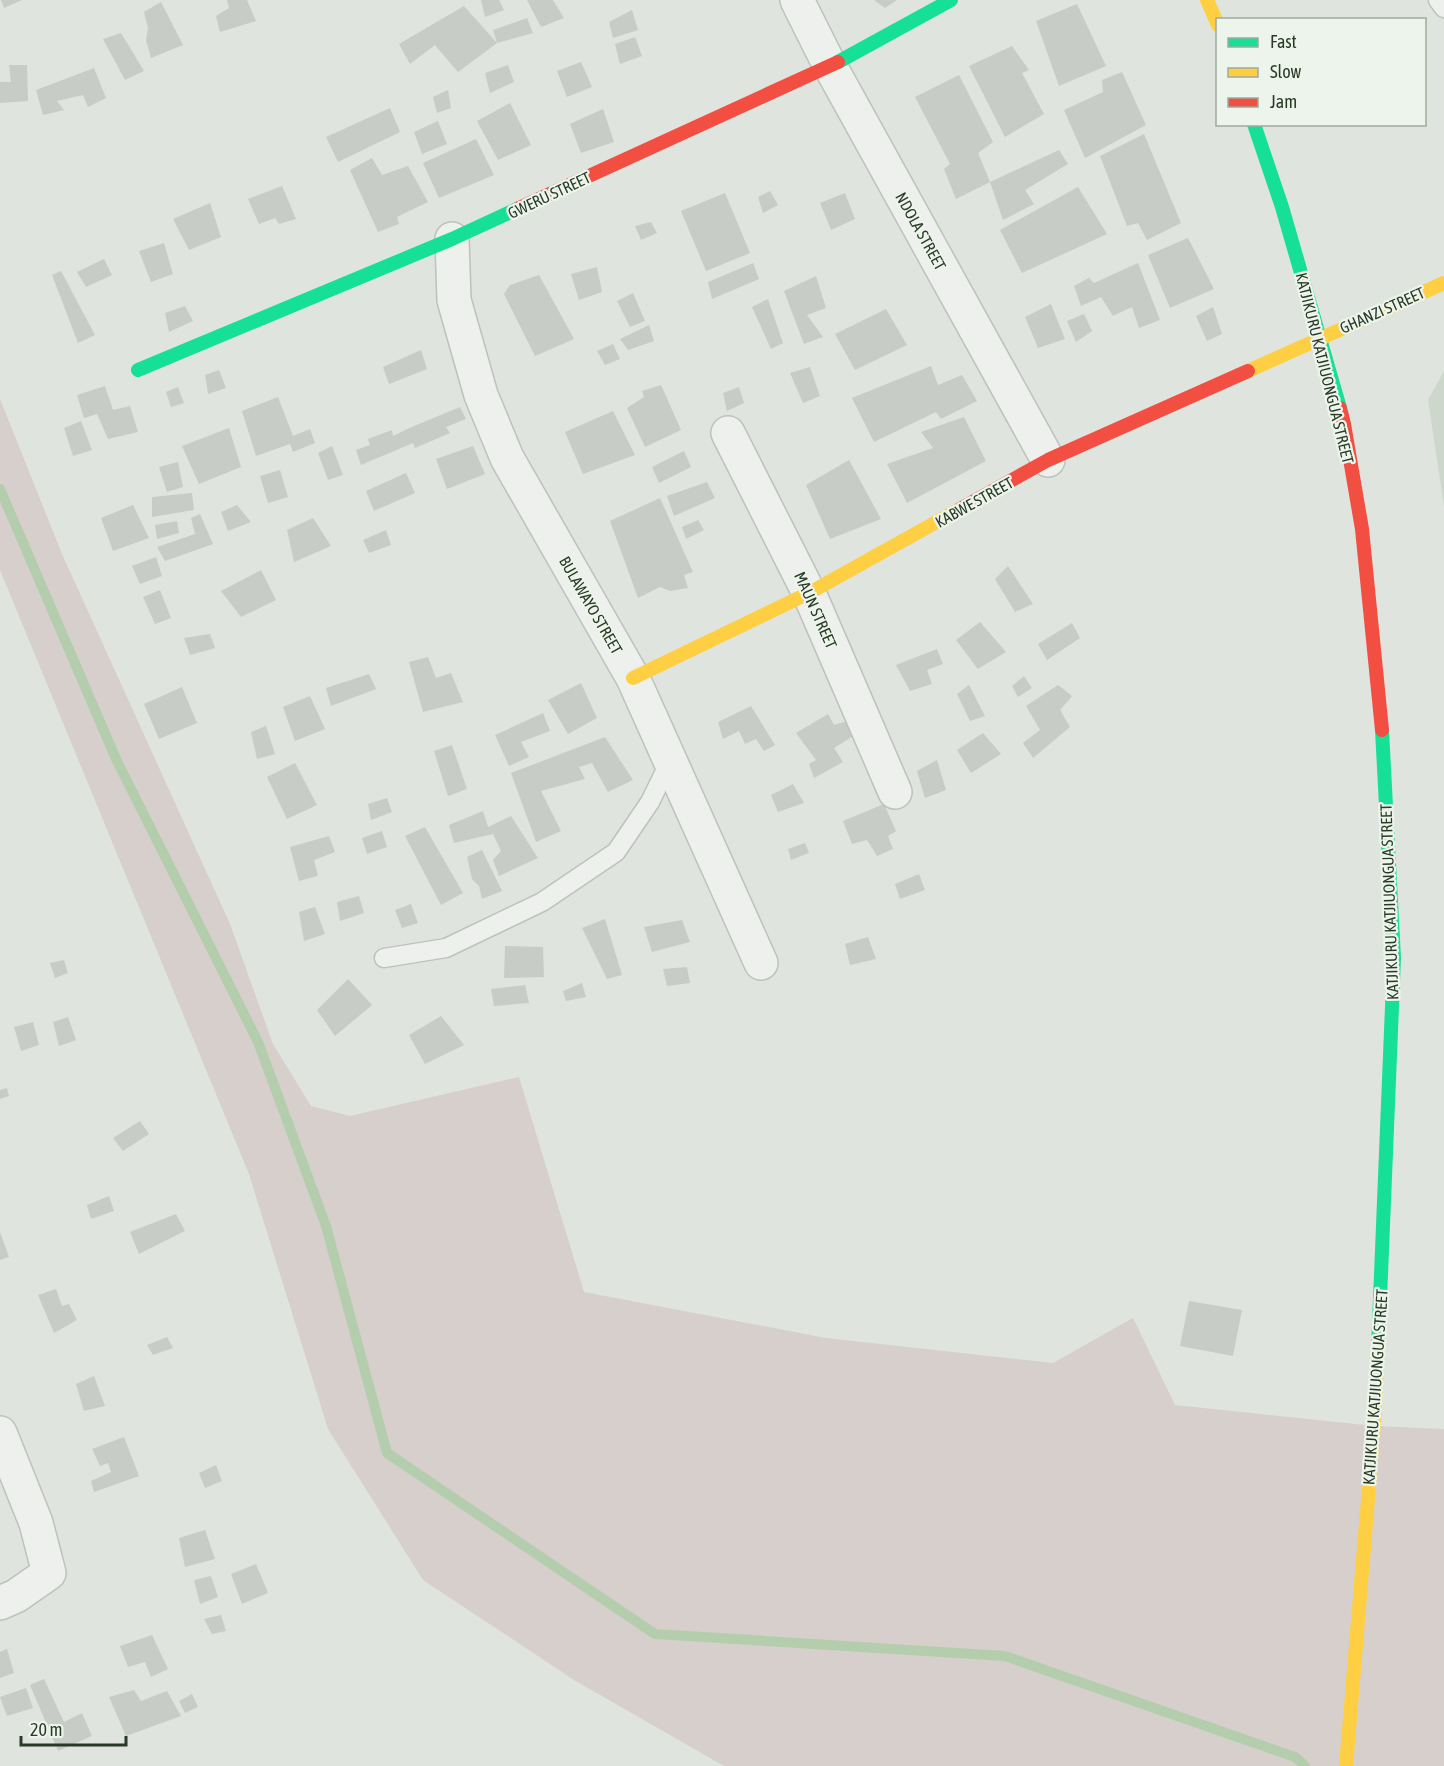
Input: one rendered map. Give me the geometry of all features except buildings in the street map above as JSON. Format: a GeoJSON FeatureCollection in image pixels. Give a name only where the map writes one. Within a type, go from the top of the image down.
{"type":"FeatureCollection","features":[{"type":"Feature","properties":{"kind":"street","name":"NDOLA STREET"},"geometry":{"type":"LineString","coordinates":[[797,0],[830,66],[1048,460]]}},
{"type":"Feature","properties":{"kind":"street","name":"GWERU STREET"},"geometry":{"type":"LineString","coordinates":[[138,370],[452,239],[830,66],[951,0]]}},
{"type":"Feature","properties":{"kind":"street"},"geometry":{"type":"LineString","coordinates":[[1207,0],[1216,20]]}},
{"type":"Feature","properties":{"kind":"street","name":"KATJIKURU KATJIUONGUA STREET"},"geometry":{"type":"LineString","coordinates":[[1255,126],[1282,207],[1344,424],[1362,529],[1381,712],[1394,958],[1386,1203],[1374,1414],[1346,1766]]}},
{"type":"Feature","properties":{"kind":"street","name":"BULAWAYO STREET"},"geometry":{"type":"LineString","coordinates":[[452,239],[454,300],[481,395],[502,448],[633,678],[761,963]]}},
{"type":"Feature","properties":{"kind":"street","name":"GHANZI STREET"},"geometry":{"type":"LineString","coordinates":[[1320,337],[1444,283]]}},
{"type":"Feature","properties":{"kind":"street","name":"KABWE STREET"},"geometry":{"type":"LineString","coordinates":[[633,678],[809,593],[1048,460],[1320,337]]}},
{"type":"Feature","properties":{"kind":"street","name":"MAUN STREET"},"geometry":{"type":"LineString","coordinates":[[728,432],[809,593],[895,792]]}},
{"type":"Feature","properties":{"kind":"street"},"geometry":{"type":"LineString","coordinates":[[0,1434],[36,1523],[49,1572],[16,1596],[0,1603]]}},
{"type":"Feature","properties":{"kind":"lane"},"geometry":{"type":"LineString","coordinates":[[1438,0],[1444,8]]}},
{"type":"Feature","properties":{"kind":"lane"},"geometry":{"type":"LineString","coordinates":[[384,958],[446,948],[542,902],[616,852],[650,802],[670,761]]}},
{"type":"Feature","properties":{"kind":"shaded area"},"geometry":{"type":"Polygon","coordinates":[[[1444,371],[1444,506],[1428,400],[1444,371]]]}},
{"type":"Feature","properties":{"kind":"shaded area"},"geometry":{"type":"Polygon","coordinates":[[[0,399],[62,554],[230,924],[273,1044],[311,1106],[350,1116],[519,1077],[584,1292],[826,1338],[1053,1363],[1133,1318],[1175,1405],[1374,1426],[1444,1429],[1444,1766],[724,1766],[574,1680],[423,1580],[328,1429],[249,1174],[0,570],[0,399]]]}},
{"type":"Feature","properties":{"kind":"waterway"},"geometry":{"type":"LineString","coordinates":[[0,489],[116,759],[258,1042],[326,1226],[387,1453],[655,1634],[1005,1656],[1295,1757],[1305,1766]]}},
{"type":"Feature","properties":{"kind":"traffic: fast"},"geometry":{"type":"LineString","coordinates":[[838,62],[951,0]]}},
{"type":"Feature","properties":{"kind":"traffic: fast"},"geometry":{"type":"LineString","coordinates":[[1255,126],[1282,207],[1340,408]]}},
{"type":"Feature","properties":{"kind":"traffic: fast"},"geometry":{"type":"LineString","coordinates":[[138,370],[452,239],[519,208]]}},
{"type":"Feature","properties":{"kind":"traffic: fast"},"geometry":{"type":"LineString","coordinates":[[1378,1347],[1394,958],[1382,730]]}},
{"type":"Feature","properties":{"kind":"traffic: slow"},"geometry":{"type":"LineString","coordinates":[[1207,0],[1216,20]]}},
{"type":"Feature","properties":{"kind":"traffic: slow"},"geometry":{"type":"LineString","coordinates":[[1248,371],[1444,283]]}},
{"type":"Feature","properties":{"kind":"traffic: slow"},"geometry":{"type":"LineString","coordinates":[[633,678],[809,593],[960,509]]}},
{"type":"Feature","properties":{"kind":"traffic: slow"},"geometry":{"type":"LineString","coordinates":[[1346,1766],[1374,1426],[1378,1347]]}},
{"type":"Feature","properties":{"kind":"traffic: jam"},"geometry":{"type":"LineString","coordinates":[[519,208],[838,62]]}},
{"type":"Feature","properties":{"kind":"traffic: jam"},"geometry":{"type":"LineString","coordinates":[[960,509],[1048,460],[1248,371]]}},
{"type":"Feature","properties":{"kind":"traffic: jam"},"geometry":{"type":"LineString","coordinates":[[1340,408],[1362,529],[1382,730]]}}]}
